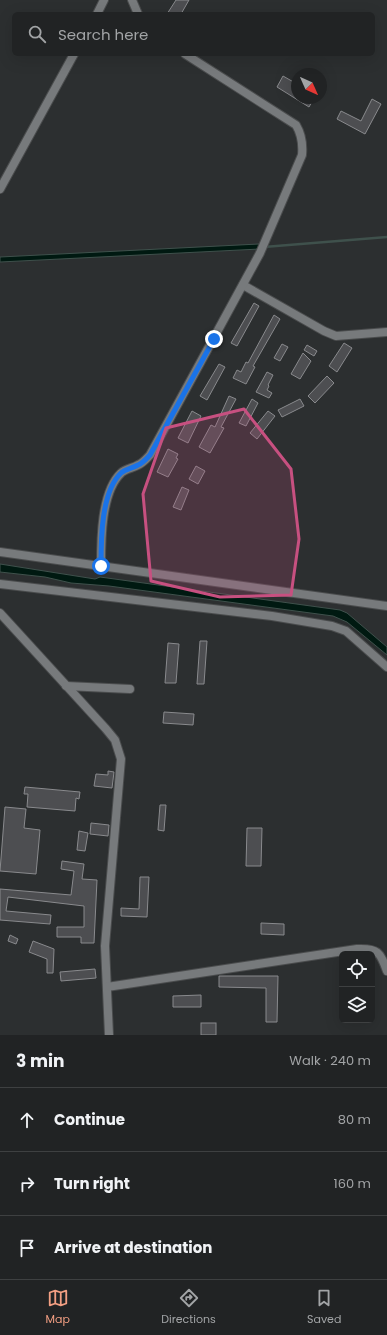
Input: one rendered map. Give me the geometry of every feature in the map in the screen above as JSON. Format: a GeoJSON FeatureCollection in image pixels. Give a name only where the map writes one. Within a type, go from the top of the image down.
{"type":"FeatureCollection","features":[{"type":"Feature","properties":{"kind":"street"},"geometry":{"type":"LineString","coordinates":[[98,12],[104,0]]}},
{"type":"Feature","properties":{"kind":"street"},"geometry":{"type":"LineString","coordinates":[[132,0],[137,12]]}},
{"type":"Feature","properties":{"kind":"street"},"geometry":{"type":"LineString","coordinates":[[0,188],[73,56]]}},
{"type":"Feature","properties":{"kind":"street"},"geometry":{"type":"LineString","coordinates":[[101,566],[103,519],[114,481],[122,472],[140,464],[150,455],[260,253],[302,155],[303,144],[296,125],[188,56]]}},
{"type":"Feature","properties":{"kind":"street"},"geometry":{"type":"LineString","coordinates":[[243,285],[324,331],[336,336],[387,332]]}},
{"type":"Feature","properties":{"kind":"street"},"geometry":{"type":"LineString","coordinates":[[0,552],[387,606]]}},
{"type":"Feature","properties":{"kind":"street"},"geometry":{"type":"LineString","coordinates":[[0,584],[248,613],[332,626],[346,632],[387,667]]}},
{"type":"Feature","properties":{"kind":"street"},"geometry":{"type":"LineString","coordinates":[[0,613],[115,740],[121,759],[105,946],[109,1035]]}},
{"type":"Feature","properties":{"kind":"street"},"geometry":{"type":"LineString","coordinates":[[66,686],[130,689]]}},
{"type":"Feature","properties":{"kind":"street"},"geometry":{"type":"LineString","coordinates":[[107,987],[371,948],[378,951],[387,971]]}},
{"type":"Feature","properties":{"kind":"highlighted area"},"geometry":{"type":"Polygon","coordinates":[[[244,409],[291,469],[299,539],[291,595],[220,597],[151,581],[143,494],[166,428],[244,409]]]}},
{"type":"Feature","properties":{"kind":"shaded area"},"geometry":{"type":"Polygon","coordinates":[[[263,245],[260,249],[0,262],[0,257],[263,245]]]}},
{"type":"Feature","properties":{"kind":"shaded area"},"geometry":{"type":"Polygon","coordinates":[[[0,564],[95,579],[100,577],[340,610],[347,613],[387,647],[387,655],[347,622],[333,616],[109,586],[71,583],[45,577],[0,572],[0,564]]]}},
{"type":"Feature","properties":{"kind":"building"},"geometry":{"type":"Polygon","coordinates":[[[176,0],[189,0],[182,12],[168,12],[176,0]]]}},
{"type":"Feature","properties":{"kind":"building"},"geometry":{"type":"Polygon","coordinates":[[[283,76],[291,81],[291,96],[277,87],[283,76]]]}},
{"type":"Feature","properties":{"kind":"building"},"geometry":{"type":"Polygon","coordinates":[[[372,99],[381,104],[365,134],[337,119],[341,111],[361,121],[372,99]]]}},
{"type":"Feature","properties":{"kind":"building"},"geometry":{"type":"Polygon","coordinates":[[[254,303],[259,306],[237,346],[231,343],[254,303]]]}},
{"type":"Feature","properties":{"kind":"building"},"geometry":{"type":"Polygon","coordinates":[[[274,315],[280,319],[253,366],[255,367],[246,384],[233,378],[237,370],[241,372],[246,362],[248,363],[274,315]]]}},
{"type":"Feature","properties":{"kind":"building"},"geometry":{"type":"Polygon","coordinates":[[[344,343],[352,348],[337,372],[329,366],[344,343]]]}},
{"type":"Feature","properties":{"kind":"building"},"geometry":{"type":"Polygon","coordinates":[[[282,344],[288,347],[280,361],[274,358],[282,344]]]}},
{"type":"Feature","properties":{"kind":"building"},"geometry":{"type":"Polygon","coordinates":[[[307,345],[317,351],[314,356],[304,350],[307,345]]]}},
{"type":"Feature","properties":{"kind":"building"},"geometry":{"type":"Polygon","coordinates":[[[303,353],[311,361],[300,379],[291,374],[303,353]]]}},
{"type":"Feature","properties":{"kind":"building"},"geometry":{"type":"Polygon","coordinates":[[[219,364],[225,367],[207,400],[200,396],[219,364]]]}},
{"type":"Feature","properties":{"kind":"building"},"geometry":{"type":"Polygon","coordinates":[[[267,372],[273,375],[267,390],[272,393],[269,398],[256,392],[267,372]]]}},
{"type":"Feature","properties":{"kind":"building"},"geometry":{"type":"Polygon","coordinates":[[[327,376],[334,383],[315,403],[308,396],[327,376]]]}},
{"type":"Feature","properties":{"kind":"building"},"geometry":{"type":"Polygon","coordinates":[[[229,396],[236,399],[221,427],[224,428],[210,453],[199,447],[211,425],[215,427],[229,396]]]}},
{"type":"Feature","properties":{"kind":"building"},"geometry":{"type":"Polygon","coordinates":[[[252,399],[258,403],[246,426],[239,423],[252,399]]]}},
{"type":"Feature","properties":{"kind":"building"},"geometry":{"type":"Polygon","coordinates":[[[300,399],[304,406],[282,417],[278,410],[300,399]]]}},
{"type":"Feature","properties":{"kind":"building"},"geometry":{"type":"Polygon","coordinates":[[[192,411],[201,416],[188,443],[178,438],[192,411]]]}},
{"type":"Feature","properties":{"kind":"building"},"geometry":{"type":"Polygon","coordinates":[[[268,411],[275,416],[257,439],[250,433],[268,411]]]}},
{"type":"Feature","properties":{"kind":"building"},"geometry":{"type":"Polygon","coordinates":[[[168,449],[178,454],[176,458],[178,459],[168,477],[157,472],[168,449]]]}},
{"type":"Feature","properties":{"kind":"building"},"geometry":{"type":"Polygon","coordinates":[[[196,466],[205,471],[198,484],[189,479],[196,466]]]}},
{"type":"Feature","properties":{"kind":"building"},"geometry":{"type":"Polygon","coordinates":[[[182,487],[189,490],[181,510],[173,507],[182,487]]]}},
{"type":"Feature","properties":{"kind":"building"},"geometry":{"type":"Polygon","coordinates":[[[200,641],[207,641],[204,684],[197,684],[200,641]]]}},
{"type":"Feature","properties":{"kind":"building"},"geometry":{"type":"Polygon","coordinates":[[[168,643],[179,644],[176,683],[165,683],[168,643]]]}},
{"type":"Feature","properties":{"kind":"building"},"geometry":{"type":"Polygon","coordinates":[[[164,712],[194,714],[193,725],[163,723],[164,712]]]}},
{"type":"Feature","properties":{"kind":"building"},"geometry":{"type":"Polygon","coordinates":[[[108,771],[114,772],[112,788],[94,786],[96,774],[108,775],[108,771]]]}},
{"type":"Feature","properties":{"kind":"building"},"geometry":{"type":"Polygon","coordinates":[[[25,787],[80,792],[79,799],[76,798],[75,811],[27,807],[28,794],[24,794],[25,787]]]}},
{"type":"Feature","properties":{"kind":"building"},"geometry":{"type":"Polygon","coordinates":[[[160,805],[166,805],[164,831],[158,830],[160,805]]]}},
{"type":"Feature","properties":{"kind":"building"},"geometry":{"type":"Polygon","coordinates":[[[5,807],[26,809],[24,828],[40,830],[36,874],[0,871],[5,807]]]}},
{"type":"Feature","properties":{"kind":"building"},"geometry":{"type":"Polygon","coordinates":[[[91,823],[109,825],[108,836],[90,834],[91,823]]]}},
{"type":"Feature","properties":{"kind":"building"},"geometry":{"type":"Polygon","coordinates":[[[247,828],[262,828],[261,866],[246,866],[247,828]]]}},
{"type":"Feature","properties":{"kind":"building"},"geometry":{"type":"Polygon","coordinates":[[[79,831],[88,833],[85,851],[77,850],[79,831]]]}},
{"type":"Feature","properties":{"kind":"building"},"geometry":{"type":"Polygon","coordinates":[[[62,861],[84,864],[82,879],[97,880],[94,943],[81,943],[81,937],[57,937],[57,927],[84,927],[84,906],[8,897],[6,911],[51,915],[50,924],[0,920],[0,889],[71,895],[74,871],[61,869],[62,861]]]}},
{"type":"Feature","properties":{"kind":"building"},"geometry":{"type":"Polygon","coordinates":[[[140,877],[149,877],[147,917],[121,916],[121,908],[139,909],[140,877]]]}},
{"type":"Feature","properties":{"kind":"building"},"geometry":{"type":"Polygon","coordinates":[[[261,923],[284,924],[284,935],[261,934],[261,923]]]}},
{"type":"Feature","properties":{"kind":"building"},"geometry":{"type":"Polygon","coordinates":[[[10,935],[18,939],[16,944],[8,941],[10,935]]]}},
{"type":"Feature","properties":{"kind":"building"},"geometry":{"type":"Polygon","coordinates":[[[33,941],[54,949],[53,973],[47,973],[47,959],[29,952],[33,941]]]}},
{"type":"Feature","properties":{"kind":"building"},"geometry":{"type":"Polygon","coordinates":[[[95,969],[96,978],[61,981],[60,972],[95,969]]]}},
{"type":"Feature","properties":{"kind":"building"},"geometry":{"type":"Polygon","coordinates":[[[219,976],[278,976],[277,1022],[266,1022],[266,988],[219,987],[219,976]]]}},
{"type":"Feature","properties":{"kind":"building"},"geometry":{"type":"Polygon","coordinates":[[[201,995],[201,1007],[173,1007],[173,996],[201,995]]]}},
{"type":"Feature","properties":{"kind":"building"},"geometry":{"type":"Polygon","coordinates":[[[201,1023],[216,1023],[216,1035],[201,1035],[201,1023]]]}},
{"type":"Feature","properties":{"kind":"waterway"},"geometry":{"type":"LineString","coordinates":[[264,247],[387,237]]}},
{"type":"Feature","properties":{"kind":"route"},"geometry":{"type":"LineString","coordinates":[[101,566],[103,519],[114,481],[122,472],[140,464],[150,455],[214,339]]}}]}
